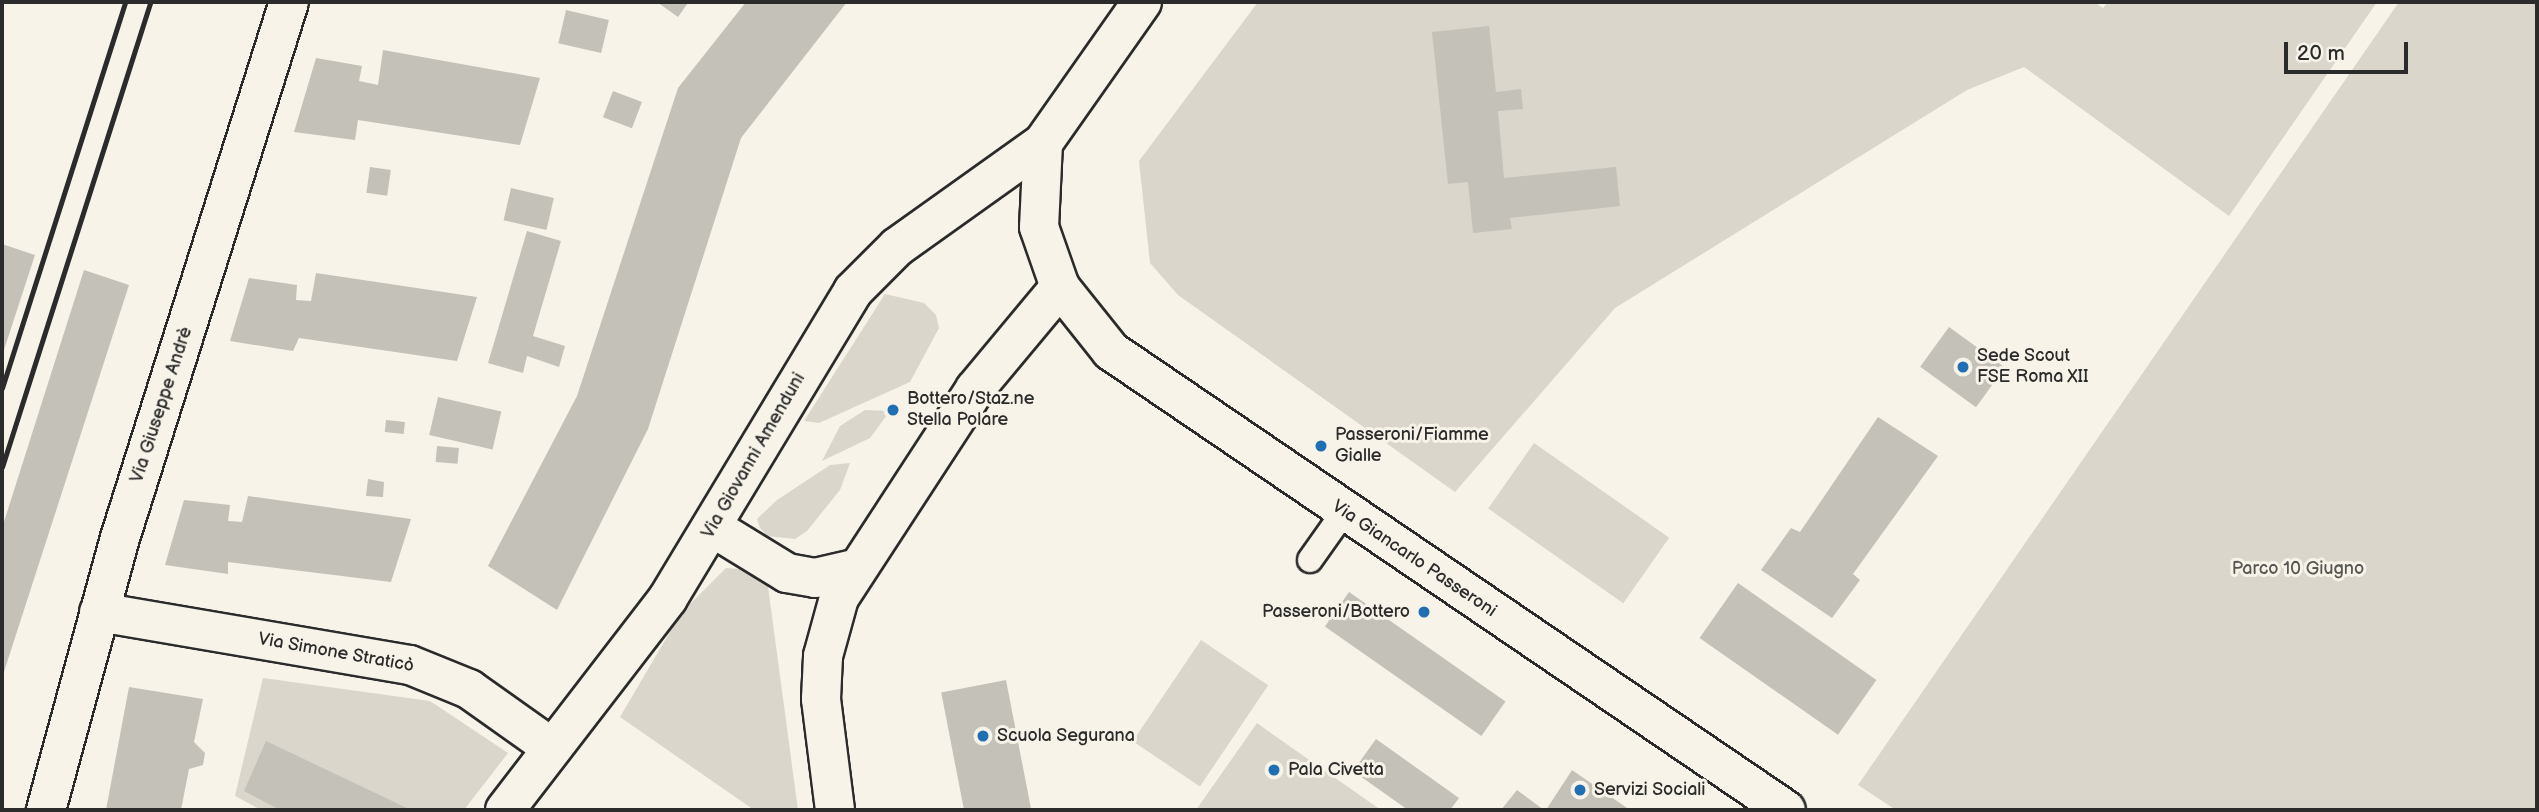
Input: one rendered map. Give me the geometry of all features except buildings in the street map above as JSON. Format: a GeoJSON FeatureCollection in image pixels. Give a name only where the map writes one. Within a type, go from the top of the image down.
{"type":"FeatureCollection","features":[{"type":"Feature","properties":{"kind":"street","name":"Via Giuseppe Andrè"},"geometry":{"type":"LineString","coordinates":[[46,810],[99,612],[289,2]]}},
{"type":"Feature","properties":{"kind":"street"},"geometry":{"type":"LineString","coordinates":[[1043,143],[1142,2]]}},
{"type":"Feature","properties":{"kind":"street","name":"Via Giancarlo Passeroni"},"geometry":{"type":"LineString","coordinates":[[1043,143],[1038,227],[1060,287],[1111,351],[1344,512],[1786,810]]}},
{"type":"Feature","properties":{"kind":"street","name":"Via Giovanni Amenduni"},"geometry":{"type":"LineString","coordinates":[[505,810],[668,598],[835,317],[867,275],[1043,143]]}},
{"type":"Feature","properties":{"kind":"street"},"geometry":{"type":"LineString","coordinates":[[835,810],[821,676],[830,625],[854,569],[975,389],[1060,287]]}},
{"type":"Feature","properties":{"kind":"street"},"geometry":{"type":"LineString","coordinates":[[712,527],[787,573],[815,578],[854,569]]}},
{"type":"Feature","properties":{"kind":"street","name":"Via Simone Straticò"},"geometry":{"type":"LineString","coordinates":[[99,612],[418,668],[469,689],[552,748]]}},
{"type":"Feature","properties":{"kind":"lane"},"geometry":{"type":"LineString","coordinates":[[1310,560],[1344,512]]}},
{"type":"Feature","properties":{"kind":"green space"},"geometry":{"type":"Polygon","coordinates":[[[1258,2],[2094,2],[2103,8],[2108,2],[2377,2],[2229,216],[2024,67],[1967,90],[1615,308],[1455,492],[1178,295],[1150,263],[1139,161],[1258,2]]]}},
{"type":"Feature","properties":{"kind":"green space","name":"Parco 10 Giugno"},"geometry":{"type":"Polygon","coordinates":[[[2399,2],[2537,2],[2537,810],[1896,810],[1858,785],[2399,2]]]}},
{"type":"Feature","properties":{"kind":"green space"},"geometry":{"type":"Polygon","coordinates":[[[885,294],[924,303],[936,315],[939,328],[910,382],[819,423],[804,421],[885,294]]]}},
{"type":"Feature","properties":{"kind":"green space"},"geometry":{"type":"Polygon","coordinates":[[[865,410],[890,411],[870,438],[822,461],[840,426],[865,410]]]}},
{"type":"Feature","properties":{"kind":"green space"},"geometry":{"type":"Polygon","coordinates":[[[1534,443],[1669,538],[1623,603],[1488,509],[1534,443]]]}},
{"type":"Feature","properties":{"kind":"green space"},"geometry":{"type":"Polygon","coordinates":[[[850,463],[840,490],[807,531],[795,539],[767,536],[760,528],[757,519],[777,500],[830,465],[850,463]]]}},
{"type":"Feature","properties":{"kind":"green space"},"geometry":{"type":"Polygon","coordinates":[[[726,568],[753,570],[767,579],[798,810],[754,810],[620,717],[681,613],[726,568]]]}},
{"type":"Feature","properties":{"kind":"green space"},"geometry":{"type":"Polygon","coordinates":[[[1201,640],[1268,685],[1200,786],[1133,741],[1201,640]]]}},
{"type":"Feature","properties":{"kind":"green space"},"geometry":{"type":"Polygon","coordinates":[[[263,678],[430,701],[508,753],[464,810],[261,810],[235,796],[263,678]]]}},
{"type":"Feature","properties":{"kind":"green space","name":"Pala Civetta"},"geometry":{"type":"Polygon","coordinates":[[[1257,723],[1268,731],[1381,810],[1196,810],[1257,723]]]}},
{"type":"Feature","properties":{"kind":"railway"},"geometry":{"type":"LineString","coordinates":[[2,388],[125,2]]}},
{"type":"Feature","properties":{"kind":"railway"},"geometry":{"type":"LineString","coordinates":[[2,467],[150,2]]}},
{"type":"Feature","properties":{"kind":"place","name":"Sede Scout FSE Roma XII"},"geometry":{"type":"Point","coordinates":[1963,367]}},
{"type":"Feature","properties":{"kind":"place","name":"Bottero/Staz.ne Stella Polare"},"geometry":{"type":"Point","coordinates":[893,410]}},
{"type":"Feature","properties":{"kind":"place","name":"Passeroni/Fiamme Gialle"},"geometry":{"type":"Point","coordinates":[1321,446]}},
{"type":"Feature","properties":{"kind":"place","name":"Passeroni/Bottero"},"geometry":{"type":"Point","coordinates":[1424,612]}},
{"type":"Feature","properties":{"kind":"place","name":"Scuola Segurana"},"geometry":{"type":"Point","coordinates":[983,736]}},
{"type":"Feature","properties":{"kind":"place","name":"Pala Civetta"},"geometry":{"type":"Point","coordinates":[1274,770]}},
{"type":"Feature","properties":{"kind":"place","name":"Servizi Sociali"},"geometry":{"type":"Point","coordinates":[1580,790]}}]}
